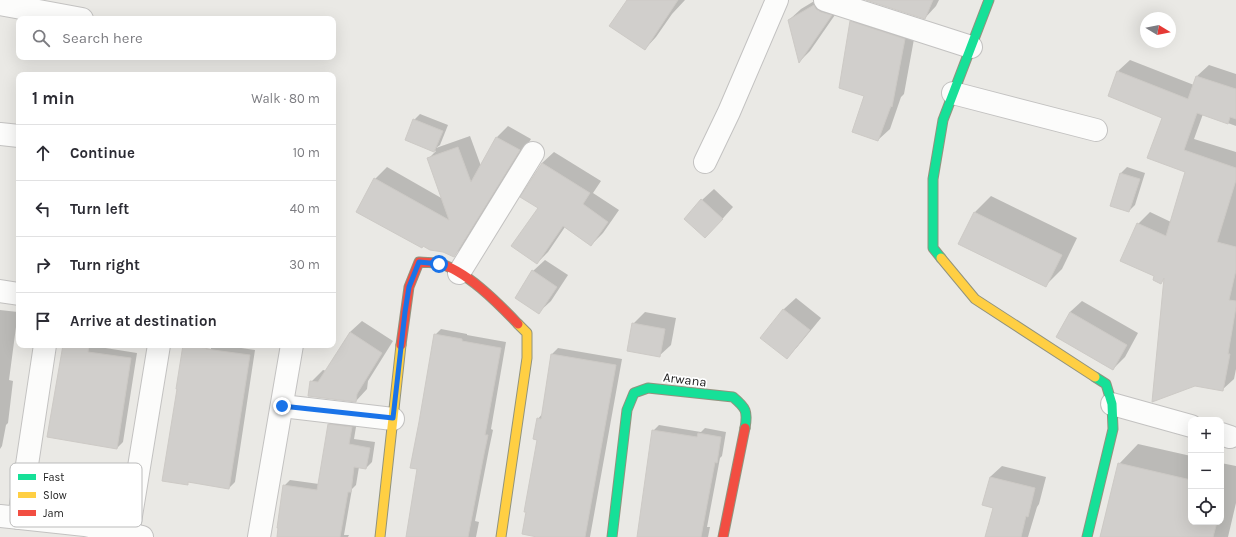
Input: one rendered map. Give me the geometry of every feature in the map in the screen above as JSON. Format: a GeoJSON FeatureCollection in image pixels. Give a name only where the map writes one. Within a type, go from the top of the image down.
{"type":"FeatureCollection","features":[{"type":"Feature","properties":{"kind":"street"},"geometry":{"type":"LineString","coordinates":[[704,162],[729,112],[777,0]]}},
{"type":"Feature","properties":{"kind":"street"},"geometry":{"type":"LineString","coordinates":[[825,0],[971,47]]}},
{"type":"Feature","properties":{"kind":"street"},"geometry":{"type":"LineString","coordinates":[[989,0],[943,120],[933,179],[933,248],[975,298],[1106,384],[1112,404],[1113,429],[1086,537]]}},
{"type":"Feature","properties":{"kind":"street"},"geometry":{"type":"LineString","coordinates":[[0,4],[66,16]]}},
{"type":"Feature","properties":{"kind":"street"},"geometry":{"type":"LineString","coordinates":[[953,93],[1096,130]]}},
{"type":"Feature","properties":{"kind":"street"},"geometry":{"type":"LineString","coordinates":[[0,134],[16,136]]}},
{"type":"Feature","properties":{"kind":"street"},"geometry":{"type":"LineString","coordinates":[[459,273],[533,153]]}},
{"type":"Feature","properties":{"kind":"street"},"geometry":{"type":"LineString","coordinates":[[380,537],[405,312],[409,287],[419,262],[439,264],[459,273],[475,284],[527,333],[527,358],[501,537]]}},
{"type":"Feature","properties":{"kind":"street"},"geometry":{"type":"LineString","coordinates":[[0,290],[16,293]]}},
{"type":"Feature","properties":{"kind":"street"},"geometry":{"type":"LineString","coordinates":[[20,463],[44,348]]}},
{"type":"Feature","properties":{"kind":"street"},"geometry":{"type":"LineString","coordinates":[[142,483],[160,348]]}},
{"type":"Feature","properties":{"kind":"street"},"geometry":{"type":"LineString","coordinates":[[259,537],[292,348]]}},
{"type":"Feature","properties":{"kind":"street","name":"Arwana"},"geometry":{"type":"LineString","coordinates":[[612,537],[627,410],[634,393],[648,388],[733,397],[744,406],[747,417],[723,537]]}},
{"type":"Feature","properties":{"kind":"street"},"geometry":{"type":"LineString","coordinates":[[1112,404],[1188,425]]}},
{"type":"Feature","properties":{"kind":"street"},"geometry":{"type":"LineString","coordinates":[[282,406],[393,418]]}},
{"type":"Feature","properties":{"kind":"street"},"geometry":{"type":"LineString","coordinates":[[63,527],[84,531],[135,536]]}},
{"type":"Feature","properties":{"kind":"building"},"geometry":{"type":"Polygon","coordinates":[[[627,0],[678,0],[645,50],[609,26],[627,0]]]}},
{"type":"Feature","properties":{"kind":"building"},"geometry":{"type":"Polygon","coordinates":[[[866,0],[933,0],[925,19],[866,0]]]}},
{"type":"Feature","properties":{"kind":"building"},"geometry":{"type":"Polygon","coordinates":[[[814,5],[816,9],[821,12],[832,15],[799,63],[788,20],[814,5]]]}},
{"type":"Feature","properties":{"kind":"building"},"geometry":{"type":"Polygon","coordinates":[[[850,21],[905,39],[892,107],[891,106],[878,141],[852,132],[864,96],[839,88],[850,21]]]}},
{"type":"Feature","properties":{"kind":"building"},"geometry":{"type":"Polygon","coordinates":[[[1117,71],[1188,99],[1196,76],[1236,89],[1236,119],[1230,117],[1228,124],[1197,113],[1184,150],[1236,168],[1236,180],[1217,242],[1236,247],[1236,270],[1229,300],[1236,301],[1236,307],[1228,354],[1230,354],[1223,391],[1195,386],[1152,402],[1164,278],[1161,284],[1153,280],[1154,276],[1120,261],[1137,223],[1166,236],[1185,172],[1147,158],[1162,118],[1108,96],[1117,71]]]}},
{"type":"Feature","properties":{"kind":"building"},"geometry":{"type":"Polygon","coordinates":[[[413,119],[443,131],[434,152],[405,140],[413,119]]]}},
{"type":"Feature","properties":{"kind":"building"},"geometry":{"type":"Polygon","coordinates":[[[496,137],[520,150],[454,257],[443,252],[430,250],[423,246],[422,248],[356,212],[374,178],[449,220],[427,158],[458,147],[471,182],[496,137]]]}},
{"type":"Feature","properties":{"kind":"building"},"geometry":{"type":"Polygon","coordinates":[[[542,163],[590,193],[583,204],[608,222],[591,246],[563,226],[537,264],[511,246],[538,208],[520,197],[542,163]]]}},
{"type":"Feature","properties":{"kind":"building"},"geometry":{"type":"Polygon","coordinates":[[[1120,173],[1140,179],[1129,212],[1110,206],[1120,173]]]}},
{"type":"Feature","properties":{"kind":"building"},"geometry":{"type":"Polygon","coordinates":[[[701,199],[723,219],[705,238],[684,219],[701,199]]]}},
{"type":"Feature","properties":{"kind":"building"},"geometry":{"type":"Polygon","coordinates":[[[974,212],[1062,255],[1046,287],[958,244],[974,212]]]}},
{"type":"Feature","properties":{"kind":"building"},"geometry":{"type":"Polygon","coordinates":[[[532,270],[557,287],[539,314],[515,298],[532,270]]]}},
{"type":"Feature","properties":{"kind":"building"},"geometry":{"type":"Polygon","coordinates":[[[783,309],[810,330],[787,359],[760,338],[783,309]]]}},
{"type":"Feature","properties":{"kind":"building"},"geometry":{"type":"Polygon","coordinates":[[[1070,312],[1127,345],[1113,370],[1056,337],[1070,312]]]}},
{"type":"Feature","properties":{"kind":"building"},"geometry":{"type":"Polygon","coordinates":[[[632,323],[665,329],[660,357],[627,351],[632,323]]]}},
{"type":"Feature","properties":{"kind":"building"},"geometry":{"type":"Polygon","coordinates":[[[350,332],[382,353],[357,394],[356,402],[308,396],[310,381],[318,382],[350,332]]]}},
{"type":"Feature","properties":{"kind":"building"},"geometry":{"type":"Polygon","coordinates":[[[434,334],[501,348],[485,435],[488,435],[468,537],[406,537],[417,469],[410,468],[434,334]]]}},
{"type":"Feature","properties":{"kind":"building"},"geometry":{"type":"Polygon","coordinates":[[[62,348],[89,348],[88,352],[131,358],[117,449],[47,437],[62,348]]]}},
{"type":"Feature","properties":{"kind":"building"},"geometry":{"type":"Polygon","coordinates":[[[183,348],[206,348],[250,355],[229,489],[188,482],[188,485],[162,481],[183,348]]]}},
{"type":"Feature","properties":{"kind":"building"},"geometry":{"type":"Polygon","coordinates":[[[551,354],[616,365],[585,537],[537,537],[522,534],[526,512],[524,512],[537,440],[533,439],[537,418],[541,419],[551,354]]]}},
{"type":"Feature","properties":{"kind":"building"},"geometry":{"type":"Polygon","coordinates":[[[328,424],[352,427],[349,444],[370,448],[366,469],[354,467],[351,492],[348,492],[340,537],[277,537],[283,485],[317,490],[328,424]]]}},
{"type":"Feature","properties":{"kind":"building"},"geometry":{"type":"Polygon","coordinates":[[[652,430],[697,437],[698,433],[721,437],[701,537],[637,537],[652,430]]]}},
{"type":"Feature","properties":{"kind":"building"},"geometry":{"type":"Polygon","coordinates":[[[1118,463],[1188,479],[1188,525],[1216,525],[1213,537],[1100,537],[1118,463]]]}},
{"type":"Feature","properties":{"kind":"building"},"geometry":{"type":"Polygon","coordinates":[[[990,477],[1035,488],[1028,517],[1026,516],[1021,537],[985,537],[993,508],[982,505],[990,477]]]}},
{"type":"Feature","properties":{"kind":"traffic: fast"},"geometry":{"type":"LineString","coordinates":[[941,258],[933,248],[933,179],[943,120],[989,0]]}},
{"type":"Feature","properties":{"kind":"traffic: fast"},"geometry":{"type":"LineString","coordinates":[[1087,537],[1113,429],[1112,404],[1106,384],[1095,377]]}},
{"type":"Feature","properties":{"kind":"traffic: fast"},"geometry":{"type":"LineString","coordinates":[[612,537],[627,410],[634,393],[648,388],[733,397],[745,410],[745,428]]}},
{"type":"Feature","properties":{"kind":"traffic: slow"},"geometry":{"type":"LineString","coordinates":[[941,258],[975,299],[1095,377]]}},
{"type":"Feature","properties":{"kind":"traffic: slow"},"geometry":{"type":"LineString","coordinates":[[501,537],[527,358],[527,333],[518,324]]}},
{"type":"Feature","properties":{"kind":"traffic: slow"},"geometry":{"type":"LineString","coordinates":[[380,537],[401,345]]}},
{"type":"Feature","properties":{"kind":"traffic: jam"},"geometry":{"type":"LineString","coordinates":[[401,345],[409,287],[419,262],[437,263],[459,272],[481,288],[518,324]]}},
{"type":"Feature","properties":{"kind":"traffic: jam"},"geometry":{"type":"LineString","coordinates":[[723,537],[745,428]]}},
{"type":"Feature","properties":{"kind":"route"},"geometry":{"type":"LineString","coordinates":[[282,406],[393,418],[409,287],[419,262],[439,264]]}}]}
